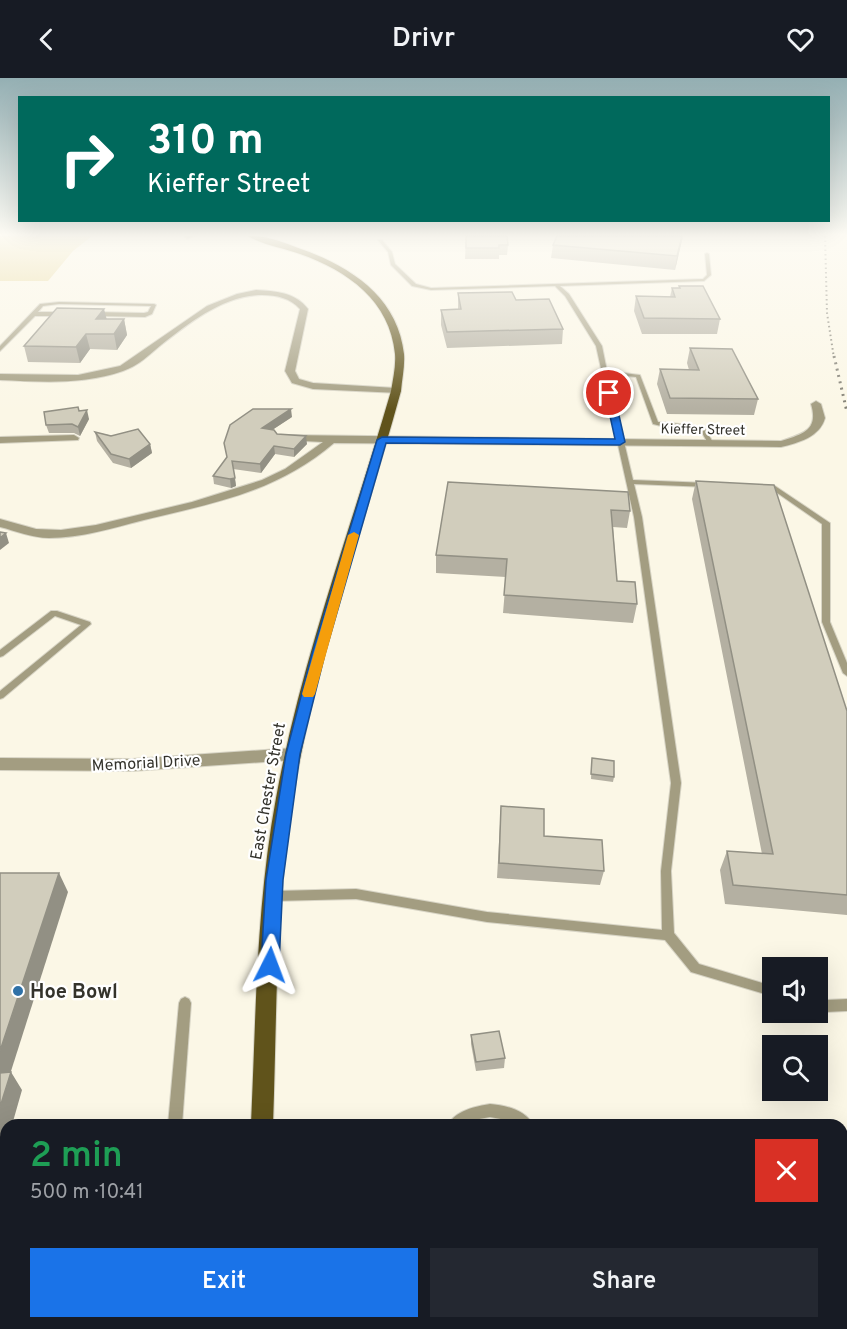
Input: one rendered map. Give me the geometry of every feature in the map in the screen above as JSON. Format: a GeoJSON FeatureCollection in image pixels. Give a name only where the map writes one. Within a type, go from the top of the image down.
{"type":"FeatureCollection","features":[{"type":"Feature","properties":{"kind":"main road","name":"East Chester Street"},"geometry":{"type":"LineString","coordinates":[[262,1119],[274,896],[293,754],[319,654],[396,391],[401,361],[400,343],[395,325],[373,294]]}},
{"type":"Feature","properties":{"kind":"street"},"geometry":{"type":"LineString","coordinates":[[0,378],[67,379],[107,373],[136,361],[178,329],[217,304],[243,294]]}},
{"type":"Feature","properties":{"kind":"street"},"geometry":{"type":"LineString","coordinates":[[276,294],[299,302],[304,309],[290,371],[295,381],[325,387],[396,391]]}},
{"type":"Feature","properties":{"kind":"street","name":"Kieffer Street"},"geometry":{"type":"LineString","coordinates":[[282,438],[761,445],[788,442],[818,425],[820,418],[816,404]]}},
{"type":"Feature","properties":{"kind":"street"},"geometry":{"type":"LineString","coordinates":[[0,440],[74,438]]}},
{"type":"Feature","properties":{"kind":"street"},"geometry":{"type":"LineString","coordinates":[[0,523],[37,534],[57,534],[105,526],[239,494],[294,471],[331,440]]}},
{"type":"Feature","properties":{"kind":"street","name":"Memorial Drive"},"geometry":{"type":"LineString","coordinates":[[0,764],[132,765],[293,754]]}},
{"type":"Feature","properties":{"kind":"lane"},"geometry":{"type":"LineString","coordinates":[[566,294],[596,339],[639,529],[676,783],[666,871],[668,934],[695,968],[762,988]]}},
{"type":"Feature","properties":{"kind":"lane"},"geometry":{"type":"LineString","coordinates":[[0,350],[42,305],[154,305],[150,313],[145,315],[90,314]]}},
{"type":"Feature","properties":{"kind":"lane"},"geometry":{"type":"LineString","coordinates":[[34,314],[68,314]]}},
{"type":"Feature","properties":{"kind":"lane"},"geometry":{"type":"LineString","coordinates":[[605,372],[638,376],[655,423],[703,430],[711,444]]}},
{"type":"Feature","properties":{"kind":"lane"},"geometry":{"type":"LineString","coordinates":[[629,482],[719,486]]}},
{"type":"Feature","properties":{"kind":"lane"},"geometry":{"type":"LineString","coordinates":[[753,487],[775,488],[826,523],[826,622],[847,674]]}},
{"type":"Feature","properties":{"kind":"lane"},"geometry":{"type":"LineString","coordinates":[[0,654],[54,613],[87,624],[0,696]]}},
{"type":"Feature","properties":{"kind":"lane"},"geometry":{"type":"LineString","coordinates":[[274,896],[356,894],[487,917],[668,934]]}},
{"type":"Feature","properties":{"kind":"lane"},"geometry":{"type":"LineString","coordinates":[[175,1119],[185,1003]]}},
{"type":"Feature","properties":{"kind":"lane"},"geometry":{"type":"LineString","coordinates":[[828,1006],[847,1005]]}},
{"type":"Feature","properties":{"kind":"lane"},"geometry":{"type":"LineString","coordinates":[[462,1119],[468,1114],[485,1110],[507,1114],[516,1119]]}},
{"type":"Feature","properties":{"kind":"building"},"geometry":{"type":"Polygon","coordinates":[[[458,294],[513,294],[516,300],[549,299],[563,329],[447,332],[441,310],[461,309],[458,294]]]}},
{"type":"Feature","properties":{"kind":"building"},"geometry":{"type":"Polygon","coordinates":[[[674,294],[707,294],[720,319],[644,318],[636,296],[675,297],[674,294]]]}},
{"type":"Feature","properties":{"kind":"building"},"geometry":{"type":"Polygon","coordinates":[[[57,308],[104,309],[96,319],[124,319],[114,334],[86,334],[76,347],[24,346],[57,308]]]}},
{"type":"Feature","properties":{"kind":"building"},"geometry":{"type":"Polygon","coordinates":[[[690,348],[732,349],[758,399],[670,398],[660,369],[699,370],[690,348]]]}},
{"type":"Feature","properties":{"kind":"building"},"geometry":{"type":"Polygon","coordinates":[[[78,407],[79,411],[87,410],[78,427],[72,424],[46,425],[44,412],[78,407]]]}},
{"type":"Feature","properties":{"kind":"building"},"geometry":{"type":"Polygon","coordinates":[[[253,409],[291,409],[262,428],[274,430],[277,434],[306,436],[294,449],[274,446],[260,464],[232,461],[235,478],[213,476],[227,457],[224,443],[230,425],[253,409]]]}},
{"type":"Feature","properties":{"kind":"building"},"geometry":{"type":"Polygon","coordinates":[[[138,429],[150,444],[129,459],[111,454],[95,432],[111,436],[138,429]]]}},
{"type":"Feature","properties":{"kind":"building"},"geometry":{"type":"Polygon","coordinates":[[[696,481],[774,485],[847,711],[847,895],[733,885],[727,851],[773,854],[696,481]]]}},
{"type":"Feature","properties":{"kind":"building"},"geometry":{"type":"Polygon","coordinates":[[[448,482],[628,492],[630,511],[611,510],[617,581],[635,582],[637,604],[504,595],[507,559],[436,555],[448,482]]]}},
{"type":"Feature","properties":{"kind":"building"},"geometry":{"type":"Polygon","coordinates":[[[592,758],[614,761],[614,777],[591,774],[592,758]]]}},
{"type":"Feature","properties":{"kind":"building"},"geometry":{"type":"Polygon","coordinates":[[[501,806],[544,809],[544,836],[602,840],[604,871],[499,863],[501,806]]]}},
{"type":"Feature","properties":{"kind":"building"},"geometry":{"type":"Polygon","coordinates":[[[0,873],[59,873],[0,1051],[0,873]]]}},
{"type":"Feature","properties":{"kind":"building"},"geometry":{"type":"Polygon","coordinates":[[[499,1031],[505,1058],[476,1062],[471,1035],[499,1031]]]}},
{"type":"Feature","properties":{"kind":"building"},"geometry":{"type":"Polygon","coordinates":[[[11,1072],[0,1107],[0,1073],[11,1072]]]}},
{"type":"Feature","properties":{"kind":"railway"},"geometry":{"type":"LineString","coordinates":[[827,294],[834,358]]}},
{"type":"Feature","properties":{"kind":"railway"},"geometry":{"type":"LineString","coordinates":[[834,356],[847,412]]}},
{"type":"Feature","properties":{"kind":"slow traffic"},"geometry":{"type":"LineString","coordinates":[[308,694],[354,535]]}},
{"type":"Feature","properties":{"kind":"place","name":"Hoe Bowl"},"geometry":{"type":"Point","coordinates":[18,991]}},
{"type":"Feature","properties":{"kind":"route"},"geometry":{"type":"LineString","coordinates":[[270,965],[274,880],[293,754],[319,654],[382,440],[620,442],[609,393]]}}]}
